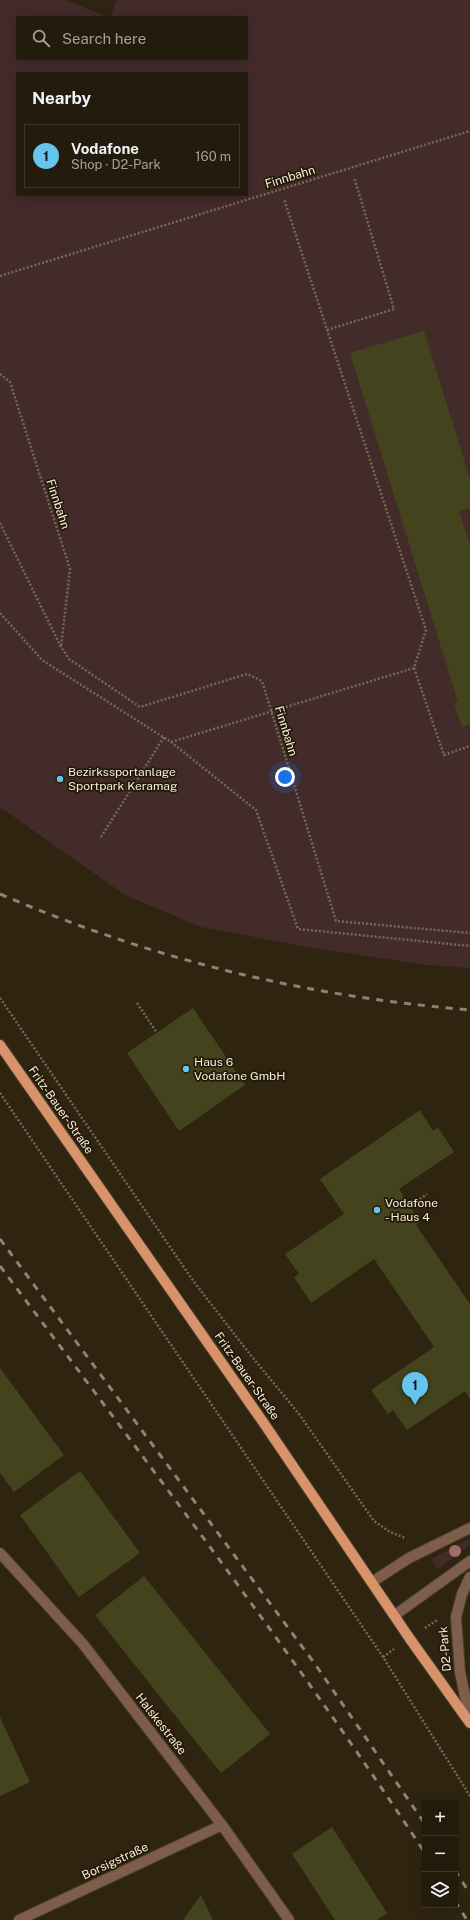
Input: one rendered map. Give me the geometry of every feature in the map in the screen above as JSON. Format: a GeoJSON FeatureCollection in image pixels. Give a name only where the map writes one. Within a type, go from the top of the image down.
{"type":"FeatureCollection","features":[{"type":"Feature","properties":{"kind":"main road","name":"Fritz-Bauer-Straße"},"geometry":{"type":"LineString","coordinates":[[0,1045],[470,1722]]}},
{"type":"Feature","properties":{"kind":"street"},"geometry":{"type":"LineString","coordinates":[[372,1582],[409,1558],[470,1528]]}},
{"type":"Feature","properties":{"kind":"street","name":"Halskestraße"},"geometry":{"type":"LineString","coordinates":[[0,1553],[83,1644],[222,1825],[289,1920]]}},
{"type":"Feature","properties":{"kind":"street"},"geometry":{"type":"LineString","coordinates":[[395,1616],[470,1561]]}},
{"type":"Feature","properties":{"kind":"street","name":"D2-Park"},"geometry":{"type":"LineString","coordinates":[[470,1577],[462,1594],[456,1617],[460,1672],[470,1722]]}},
{"type":"Feature","properties":{"kind":"street","name":"Borsigstraße"},"geometry":{"type":"LineString","coordinates":[[18,1920],[222,1825]]}},
{"type":"Feature","properties":{"kind":"path","name":"Finnbahn"},"geometry":{"type":"LineString","coordinates":[[0,276],[470,131]]}},
{"type":"Feature","properties":{"kind":"path"},"geometry":{"type":"LineString","coordinates":[[327,330],[394,309],[354,177]]}},
{"type":"Feature","properties":{"kind":"path"},"geometry":{"type":"LineString","coordinates":[[284,199],[426,630],[414,668],[444,755],[470,746]]}},
{"type":"Feature","properties":{"kind":"path","name":"Finnbahn"},"geometry":{"type":"LineString","coordinates":[[0,374],[10,382],[70,569],[60,647]]}},
{"type":"Feature","properties":{"kind":"path","name":"Finnbahn"},"geometry":{"type":"LineString","coordinates":[[0,523],[60,647],[69,659],[140,707],[247,674],[262,681],[270,712],[336,921],[470,933]]}},
{"type":"Feature","properties":{"kind":"path"},"geometry":{"type":"LineString","coordinates":[[0,613],[42,660],[164,737],[256,810],[298,929],[470,946]]}},
{"type":"Feature","properties":{"kind":"path"},"geometry":{"type":"LineString","coordinates":[[171,742],[414,668]]}},
{"type":"Feature","properties":{"kind":"path"},"geometry":{"type":"LineString","coordinates":[[101,837],[164,737]]}},
{"type":"Feature","properties":{"kind":"path"},"geometry":{"type":"LineString","coordinates":[[0,998],[194,1282],[299,1414],[374,1521],[390,1532],[409,1540]]}},
{"type":"Feature","properties":{"kind":"path"},"geometry":{"type":"LineString","coordinates":[[137,1003],[157,1032]]}},
{"type":"Feature","properties":{"kind":"path"},"geometry":{"type":"LineString","coordinates":[[0,1093],[379,1651],[470,1796]]}},
{"type":"Feature","properties":{"kind":"path"},"geometry":{"type":"LineString","coordinates":[[410,1206],[427,1194]]}},
{"type":"Feature","properties":{"kind":"shaded area"},"geometry":{"type":"Polygon","coordinates":[[[0,0],[65,0],[105,16],[16,16],[16,60],[248,60],[248,16],[110,16],[117,0],[470,0],[470,968],[427,965],[313,948],[201,927],[125,895],[0,807],[0,0]]]}},
{"type":"Feature","properties":{"kind":"shaded area"},"geometry":{"type":"Polygon","coordinates":[[[470,1538],[470,1545],[438,1569],[431,1559],[470,1538]]]}},
{"type":"Feature","properties":{"kind":"building"},"geometry":{"type":"Polygon","coordinates":[[[424,331],[470,479],[470,508],[459,511],[470,546],[470,724],[462,727],[454,703],[458,702],[350,353],[424,331]]]}},
{"type":"Feature","properties":{"kind":"building","name":"Haus 6 Vodafone GmbH"},"geometry":{"type":"Polygon","coordinates":[[[193,1008],[245,1085],[179,1131],[127,1053],[193,1008]]]}},
{"type":"Feature","properties":{"kind":"building","name":"Vodafone - Haus 4"},"geometry":{"type":"Polygon","coordinates":[[[420,1110],[433,1131],[438,1127],[454,1152],[399,1189],[420,1222],[416,1225],[470,1304],[470,1399],[465,1391],[407,1430],[393,1410],[388,1414],[371,1390],[434,1347],[374,1259],[311,1303],[294,1277],[299,1274],[285,1254],[344,1214],[320,1179],[420,1110]]]}},
{"type":"Feature","properties":{"kind":"building"},"geometry":{"type":"Polygon","coordinates":[[[0,1368],[64,1455],[14,1492],[0,1473],[0,1368]]]}},
{"type":"Feature","properties":{"kind":"building"},"geometry":{"type":"Polygon","coordinates":[[[80,1471],[140,1553],[79,1597],[20,1515],[80,1471]]]}},
{"type":"Feature","properties":{"kind":"building"},"geometry":{"type":"Polygon","coordinates":[[[144,1576],[270,1734],[221,1773],[95,1615],[144,1576]]]}},
{"type":"Feature","properties":{"kind":"building"},"geometry":{"type":"Polygon","coordinates":[[[0,1717],[30,1782],[0,1796],[0,1717]]]}},
{"type":"Feature","properties":{"kind":"building"},"geometry":{"type":"Polygon","coordinates":[[[332,1827],[387,1913],[377,1920],[335,1920],[292,1854],[332,1827]]]}},
{"type":"Feature","properties":{"kind":"building"},"geometry":{"type":"Polygon","coordinates":[[[201,1895],[213,1920],[183,1920],[201,1895]]]}},
{"type":"Feature","properties":{"kind":"railway"},"geometry":{"type":"LineString","coordinates":[[0,894],[115,938],[230,972],[289,985],[348,995],[408,1004],[470,1010]]}},
{"type":"Feature","properties":{"kind":"railway"},"geometry":{"type":"LineString","coordinates":[[0,1239],[315,1664],[422,1820]]}},
{"type":"Feature","properties":{"kind":"railway"},"geometry":{"type":"LineString","coordinates":[[0,1266],[217,1556],[323,1703],[422,1849]]}},
{"type":"Feature","properties":{"kind":"railway"},"geometry":{"type":"LineString","coordinates":[[456,1872],[470,1894]]}},
{"type":"Feature","properties":{"kind":"railway"},"geometry":{"type":"LineString","coordinates":[[458,1906],[467,1920]]}},
{"type":"Feature","properties":{"kind":"place","name":"Bezirkssportanlage Sportpark Keramag"},"geometry":{"type":"Point","coordinates":[60,779]}},
{"type":"Feature","properties":{"kind":"place","name":"Haus 6 Vodafone GmbH"},"geometry":{"type":"Point","coordinates":[186,1069]}},
{"type":"Feature","properties":{"kind":"place","name":"Vodafone - Haus 4"},"geometry":{"type":"Point","coordinates":[377,1210]}},
{"type":"Feature","properties":{"kind":"place","name":"Vodafone"},"geometry":{"type":"Point","coordinates":[415,1405]}}]}
